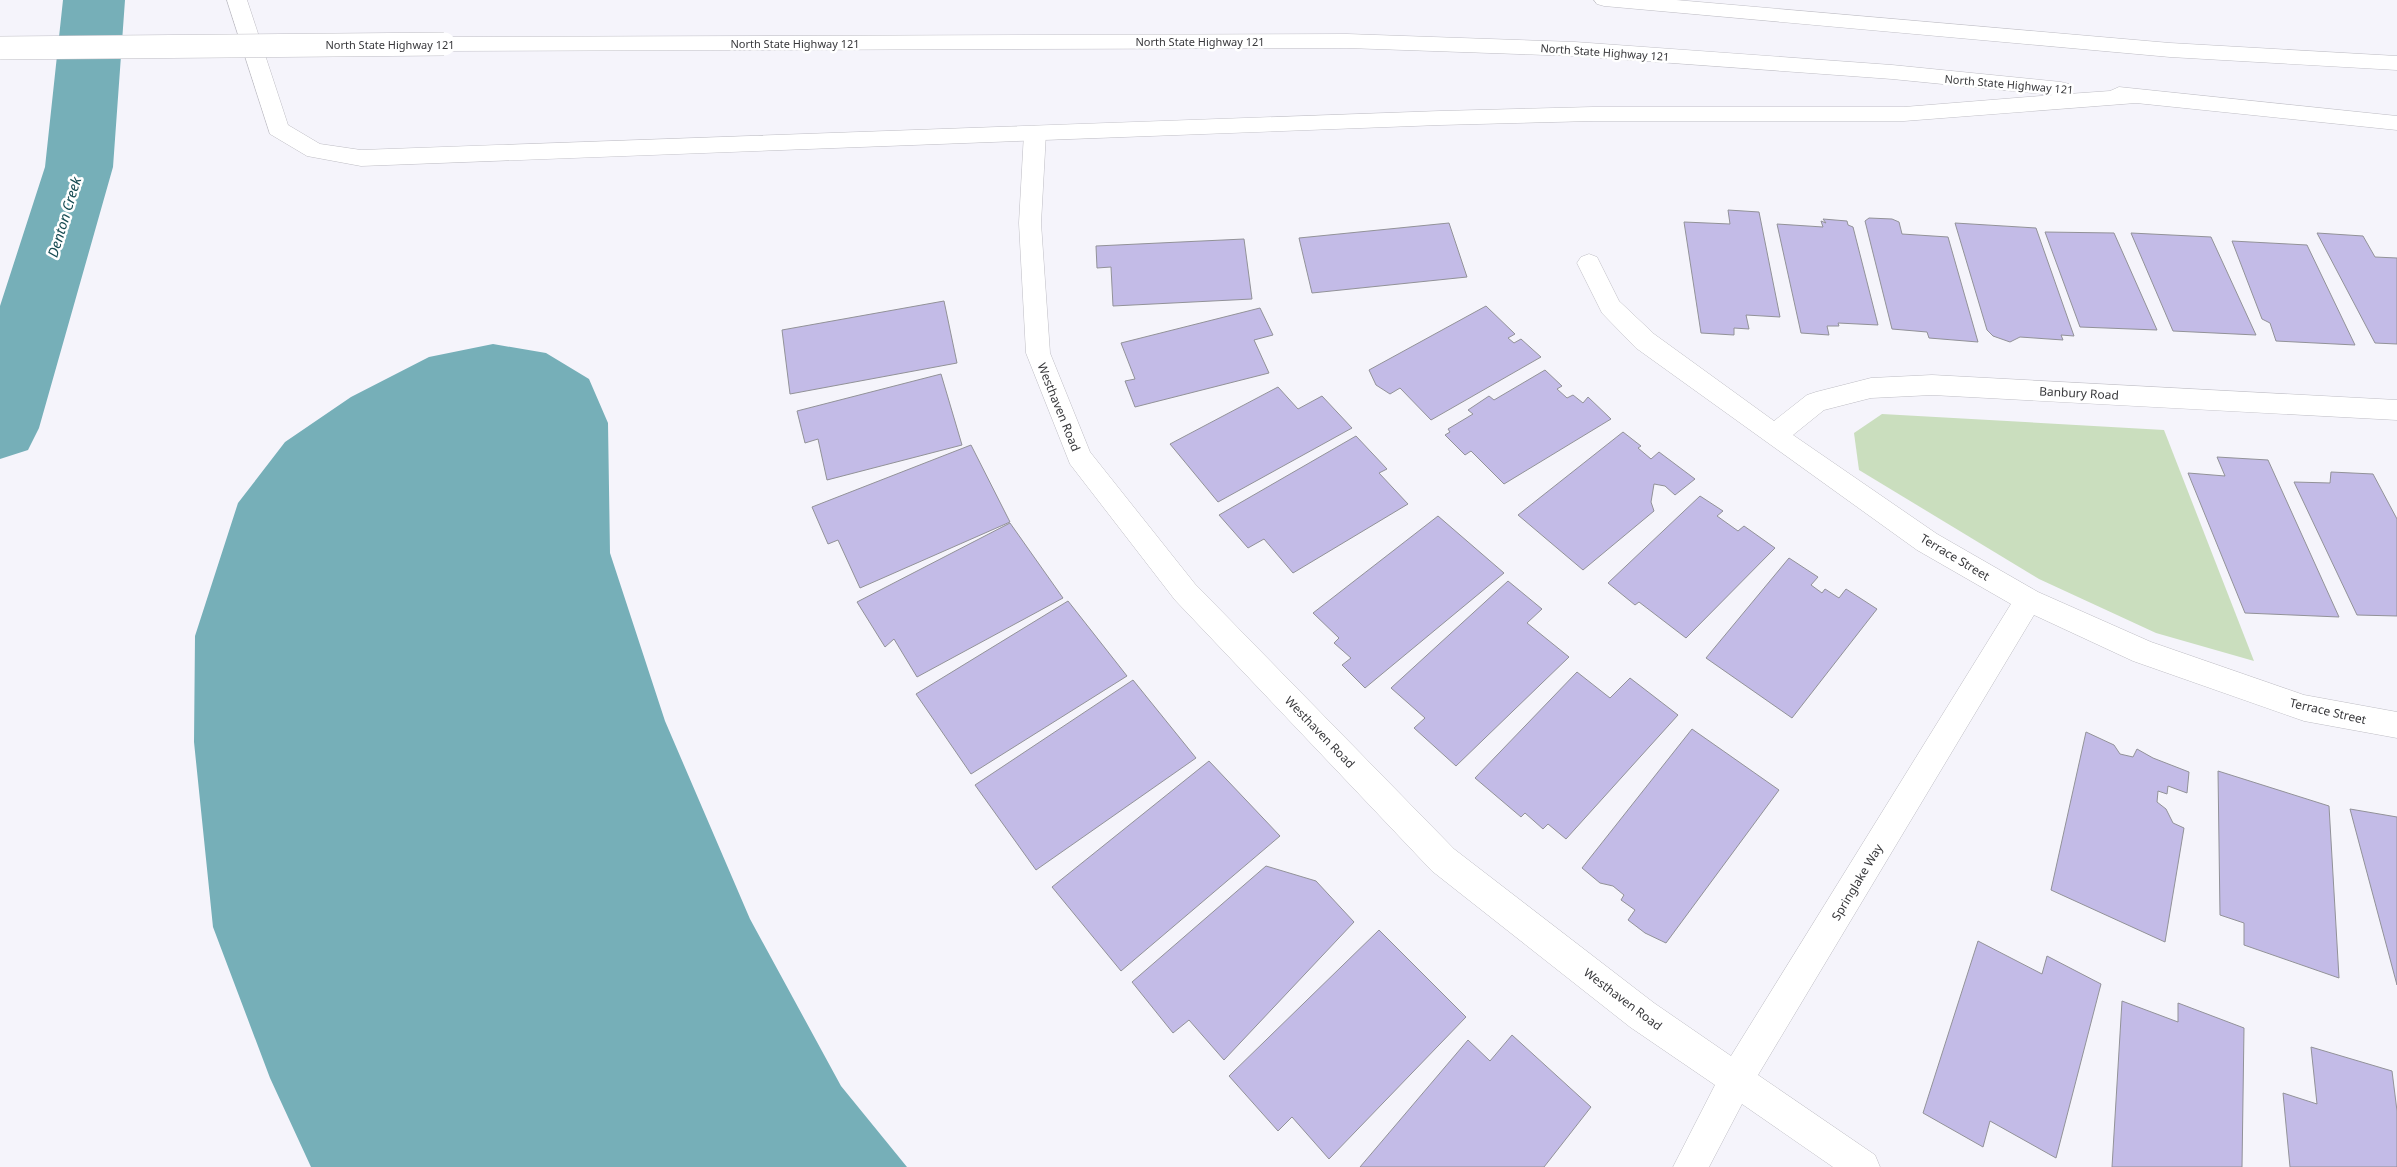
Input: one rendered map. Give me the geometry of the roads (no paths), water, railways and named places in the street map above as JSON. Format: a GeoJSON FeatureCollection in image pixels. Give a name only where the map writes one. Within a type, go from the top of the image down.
{"type":"FeatureCollection","features":[{"type":"Feature","properties":{"kind":"main road"},"geometry":{"type":"LineString","coordinates":[[237,0],[278,129],[315,151],[361,158],[1593,114],[1904,114],[2135,96]]}},
{"type":"Feature","properties":{"kind":"main road"},"geometry":{"type":"LineString","coordinates":[[1604,0],[2170,50],[2397,63]]}},
{"type":"Feature","properties":{"kind":"main road","name":"North State Highway 121"},"geometry":{"type":"LineString","coordinates":[[0,48],[444,44],[1347,41],[1575,49],[1892,72],[2397,123]]}},
{"type":"Feature","properties":{"kind":"main road","name":"Westhaven Road"},"geometry":{"type":"LineString","coordinates":[[1035,133],[1030,222],[1038,352],[1079,457],[1185,592],[1443,860],[1642,1015],[1863,1167]]}},
{"type":"Feature","properties":{"kind":"main road","name":"Terrace Street"},"geometry":{"type":"LineString","coordinates":[[1589,263],[1610,307],[1638,334],[1774,435],[1927,542],[2028,600],[2143,652],[2304,708],[2397,725]]}},
{"type":"Feature","properties":{"kind":"main road","name":"Banbury Road"},"geometry":{"type":"LineString","coordinates":[[1774,435],[1816,402],[1871,388],[1932,385],[2397,410]]}},
{"type":"Feature","properties":{"kind":"main road","name":"Springlake Way"},"geometry":{"type":"LineString","coordinates":[[1690,1167],[1736,1080],[2028,600]]}},
{"type":"Feature","properties":{"kind":"water"},"geometry":{"type":"Polygon","coordinates":[[[493,344],[546,353],[589,379],[608,423],[610,553],[665,721],[750,919],[841,1086],[907,1167],[311,1167],[270,1078],[213,927],[194,742],[195,636],[238,503],[285,442],[351,397],[429,357],[493,344]]]}},
{"type":"Feature","properties":{"kind":"waterway","name":"Denton Creek"},"geometry":{"type":"LineString","coordinates":[[0,428],[79,167],[94,0]]}}]}
